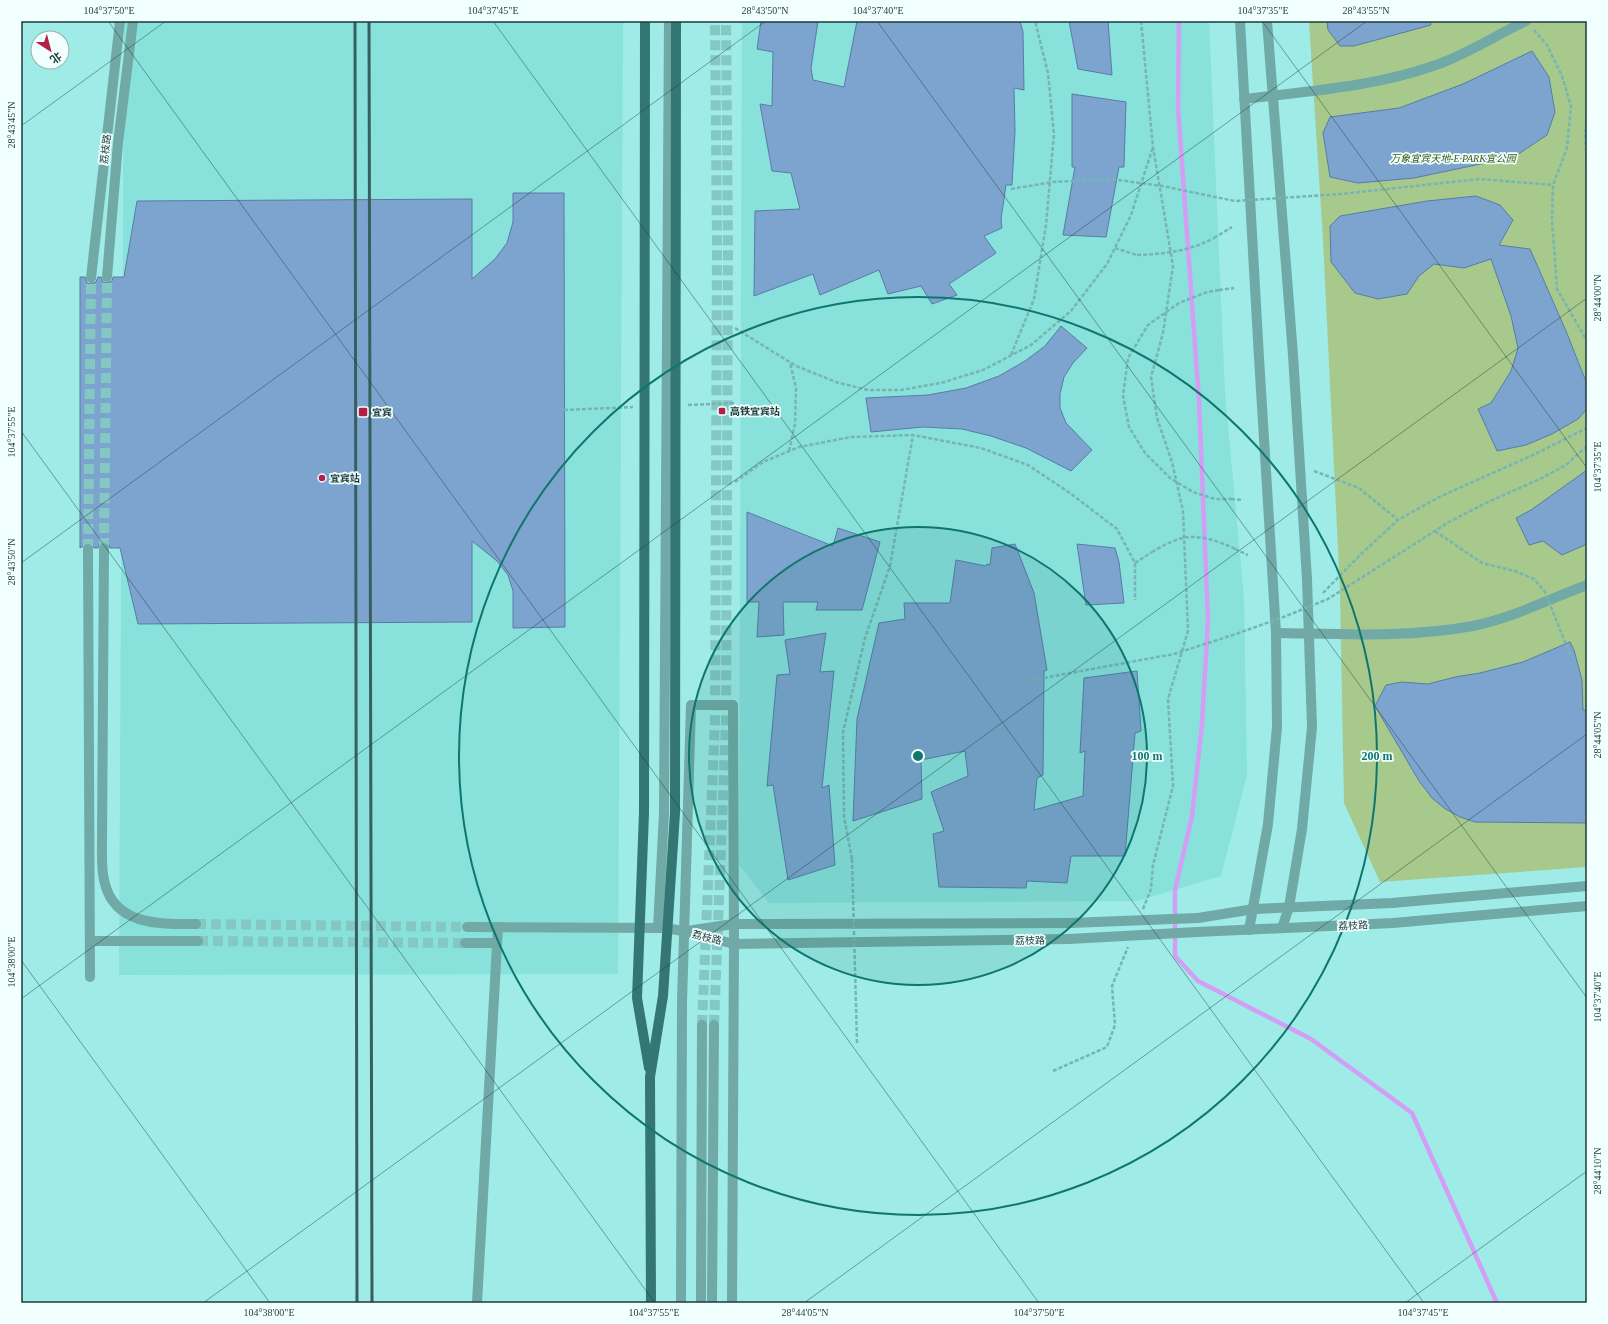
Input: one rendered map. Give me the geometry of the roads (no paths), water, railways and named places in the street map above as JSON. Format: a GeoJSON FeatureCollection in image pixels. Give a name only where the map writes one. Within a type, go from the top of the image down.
{"type":"FeatureCollection","features":[{"type":"Feature","properties":{"kind":"main road"},"geometry":{"type":"LineString","coordinates":[[645,21],[644,813],[637,998],[650,1077],[651,1303]]}},
{"type":"Feature","properties":{"kind":"main road"},"geometry":{"type":"LineString","coordinates":[[650,1077],[663,996],[676,813],[672,22]]}},
{"type":"Feature","properties":{"kind":"street","name":"荔枝路"},"geometry":{"type":"LineString","coordinates":[[91,278],[120,21]]}},
{"type":"Feature","properties":{"kind":"street","name":"荔枝路"},"geometry":{"type":"LineString","coordinates":[[107,277],[118,143],[133,21]]}},
{"type":"Feature","properties":{"kind":"street"},"geometry":{"type":"LineString","coordinates":[[1240,21],[1276,632],[1277,727],[1268,824],[1254,909],[1249,930]]}},
{"type":"Feature","properties":{"kind":"street"},"geometry":{"type":"LineString","coordinates":[[1267,21],[1293,355],[1307,579],[1312,728],[1302,828],[1289,907],[1282,928]]}},
{"type":"Feature","properties":{"kind":"street"},"geometry":{"type":"LineString","coordinates":[[658,928],[664,814],[672,22]]}},
{"type":"Feature","properties":{"kind":"street"},"geometry":{"type":"LineString","coordinates":[[1244,99],[1367,83],[1397,77],[1437,65],[1529,24]]}},
{"type":"Feature","properties":{"kind":"street"},"geometry":{"type":"LineString","coordinates":[[104,548],[102,872],[105,885],[110,896],[117,905],[124,912],[135,918],[161,924],[196,924]]}},
{"type":"Feature","properties":{"kind":"street"},"geometry":{"type":"LineString","coordinates":[[88,549],[90,977]]}},
{"type":"Feature","properties":{"kind":"street"},"geometry":{"type":"LineString","coordinates":[[1276,632],[1309,634],[1381,634],[1431,631],[1473,626],[1509,616],[1587,585]]}},
{"type":"Feature","properties":{"kind":"street"},"geometry":{"type":"LineString","coordinates":[[681,1303],[683,931],[691,705],[733,705],[734,944],[732,1303]]}},
{"type":"Feature","properties":{"kind":"street","name":"荔枝路"},"geometry":{"type":"LineString","coordinates":[[683,931],[733,924],[1070,923],[1198,918],[1254,909],[1392,903],[1587,886]]}},
{"type":"Feature","properties":{"kind":"street","name":"荔枝路"},"geometry":{"type":"LineString","coordinates":[[683,931],[734,944],[1069,939],[1393,923],[1587,906]]}},
{"type":"Feature","properties":{"kind":"street"},"geometry":{"type":"LineString","coordinates":[[467,927],[658,928],[683,931]]}},
{"type":"Feature","properties":{"kind":"street"},"geometry":{"type":"LineString","coordinates":[[477,1303],[498,927]]}},
{"type":"Feature","properties":{"kind":"street"},"geometry":{"type":"LineString","coordinates":[[90,941],[198,941]]}},
{"type":"Feature","properties":{"kind":"street"},"geometry":{"type":"LineString","coordinates":[[465,943],[497,943]]}},
{"type":"Feature","properties":{"kind":"street"},"geometry":{"type":"LineString","coordinates":[[701,1303],[702,1025]]}},
{"type":"Feature","properties":{"kind":"street"},"geometry":{"type":"LineString","coordinates":[[712,1303],[714,1025]]}},
{"type":"Feature","properties":{"kind":"waterway"},"geometry":{"type":"LineString","coordinates":[[1179,21],[1178,108],[1199,401],[1208,620],[1202,724],[1192,816],[1175,890],[1175,956],[1198,981],[1311,1039],[1412,1113],[1497,1303]]}},
{"type":"Feature","properties":{"kind":"tunnel"},"geometry":{"type":"LineString","coordinates":[[702,1025],[715,721],[717,245],[715,21]]}},
{"type":"Feature","properties":{"kind":"tunnel"},"geometry":{"type":"LineString","coordinates":[[714,1025],[726,721],[728,245],[726,21]]}},
{"type":"Feature","properties":{"kind":"tunnel"},"geometry":{"type":"LineString","coordinates":[[104,548],[107,277]]}},
{"type":"Feature","properties":{"kind":"tunnel"},"geometry":{"type":"LineString","coordinates":[[88,549],[91,278]]}},
{"type":"Feature","properties":{"kind":"tunnel"},"geometry":{"type":"LineString","coordinates":[[196,924],[467,927]]}},
{"type":"Feature","properties":{"kind":"tunnel"},"geometry":{"type":"LineString","coordinates":[[198,941],[465,943]]}},
{"type":"Feature","properties":{"kind":"railway"},"geometry":{"type":"LineString","coordinates":[[355,21],[357,1303]]}},
{"type":"Feature","properties":{"kind":"railway"},"geometry":{"type":"LineString","coordinates":[[369,21],[372,1303]]}},
{"type":"Feature","properties":{"kind":"place","name":"高铁宜宾站"},"geometry":{"type":"Point","coordinates":[722,411]}},
{"type":"Feature","properties":{"kind":"place","name":"宜宾"},"geometry":{"type":"Point","coordinates":[363,412]}},
{"type":"Feature","properties":{"kind":"place","name":"宜宾站"},"geometry":{"type":"Point","coordinates":[322,478]}},
{"type":"Feature","properties":{"kind":"park label","name":"万象宜宾天地-E·PARK宜公园"},"geometry":{"type":"Point","coordinates":[1453,158]}}]}
